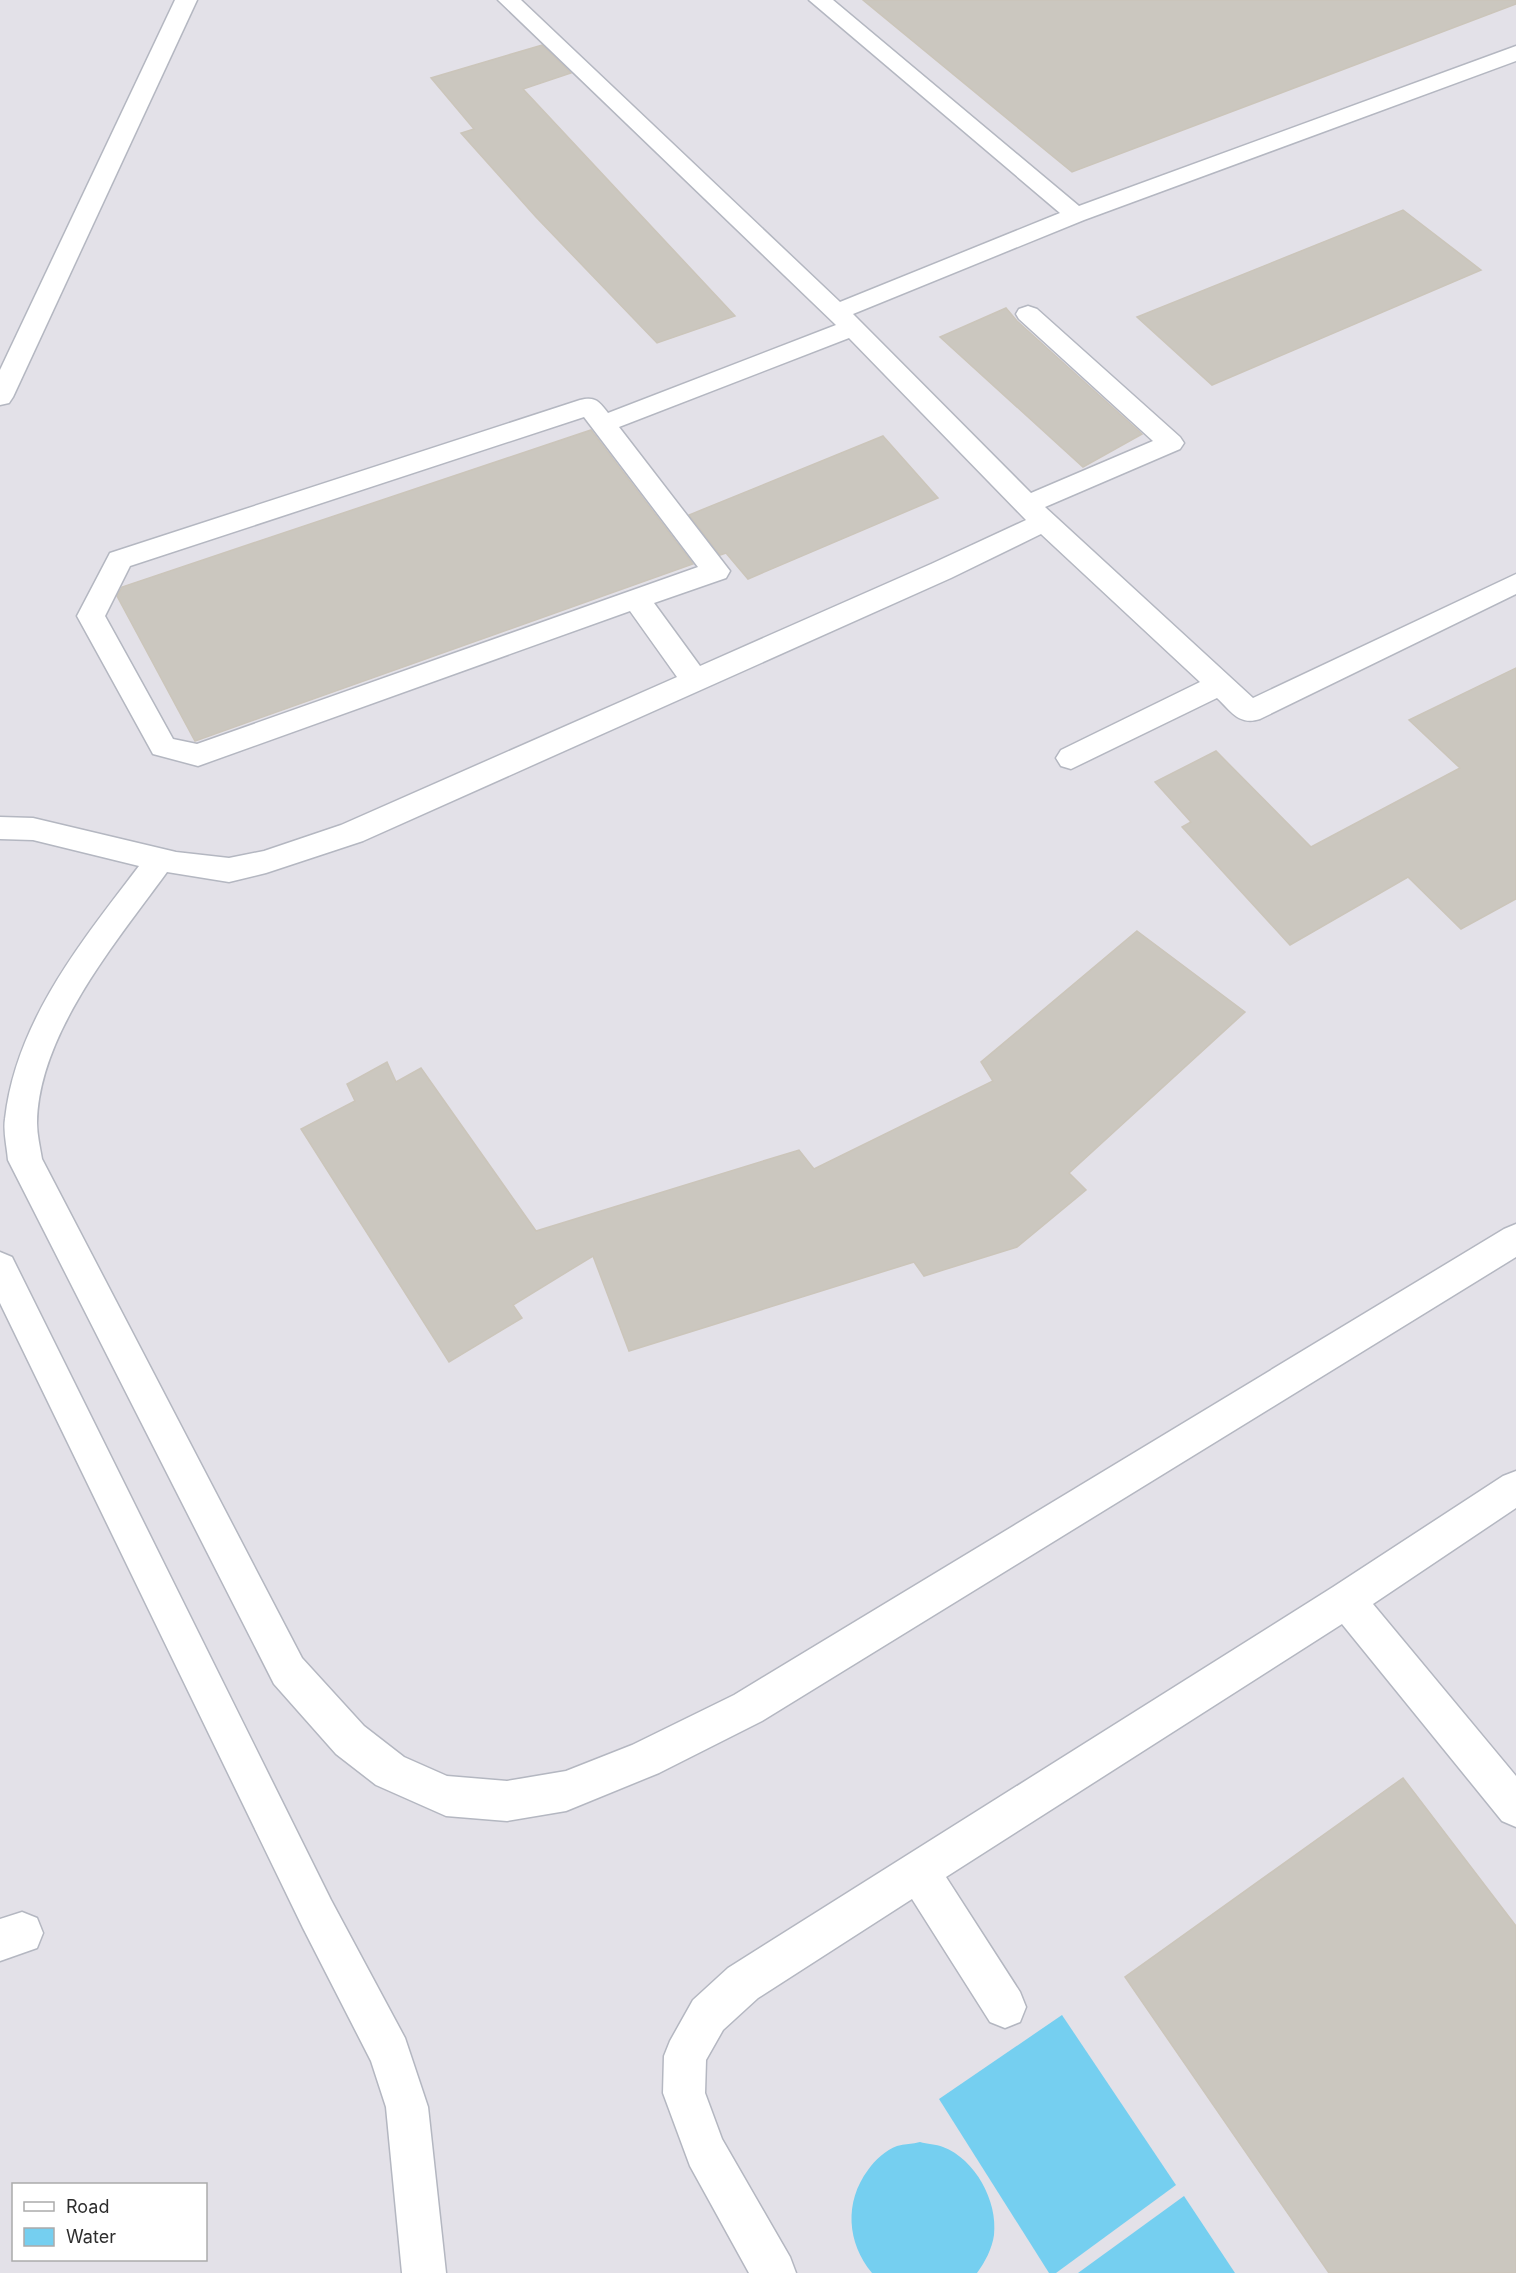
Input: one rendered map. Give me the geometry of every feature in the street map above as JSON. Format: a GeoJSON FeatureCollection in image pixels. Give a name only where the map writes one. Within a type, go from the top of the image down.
{"type":"FeatureCollection","features":[{"type":"Feature","properties":{"kind":"street"},"geometry":{"type":"LineString","coordinates":[[0,397],[186,0]]}},
{"type":"Feature","properties":{"kind":"street"},"geometry":{"type":"LineString","coordinates":[[508,0],[844,320],[1036,513],[1250,712],[1516,583]]}},
{"type":"Feature","properties":{"kind":"street"},"geometry":{"type":"LineString","coordinates":[[820,0],[1076,215]]}},
{"type":"Feature","properties":{"kind":"street"},"geometry":{"type":"LineString","coordinates":[[602,424],[844,320],[1076,215],[1516,53]]}},
{"type":"Feature","properties":{"kind":"street"},"geometry":{"type":"LineString","coordinates":[[0,828],[33,829],[160,860],[229,870],[266,862],[352,833],[941,571],[1036,513],[1171,443],[1028,314]]}},
{"type":"Feature","properties":{"kind":"street"},"geometry":{"type":"LineString","coordinates":[[589,406],[716,572],[636,599],[198,755],[163,747],[91,616],[120,560],[589,406]]}},
{"type":"Feature","properties":{"kind":"street"},"geometry":{"type":"LineString","coordinates":[[636,599],[695,681]]}},
{"type":"Feature","properties":{"kind":"street"},"geometry":{"type":"LineString","coordinates":[[1071,758],[1221,684]]}},
{"type":"Feature","properties":{"kind":"street"},"geometry":{"type":"LineString","coordinates":[[160,860],[78,973],[47,1029],[30,1077],[21,1120],[25,1160],[288,1671],[350,1740],[390,1772],[446,1796],[507,1801],[566,1791],[645,1759],[748,1708],[1516,1239]]}},
{"type":"Feature","properties":{"kind":"street"},"geometry":{"type":"LineString","coordinates":[[0,1267],[312,1904],[390,2053],[407,2107],[424,2273]]}},
{"type":"Feature","properties":{"kind":"street"},"geometry":{"type":"LineString","coordinates":[[774,2273],[705,2151],[684,2093],[685,2056],[708,2014],[743,1983],[1346,1600],[1516,1488]]}},
{"type":"Feature","properties":{"kind":"street"},"geometry":{"type":"LineString","coordinates":[[1346,1600],[1516,1807]]}},
{"type":"Feature","properties":{"kind":"street"},"geometry":{"type":"LineString","coordinates":[[919,1872],[1005,2007]]}},
{"type":"Feature","properties":{"kind":"shaded area"},"geometry":{"type":"Polygon","coordinates":[[[0,0],[1516,0],[1516,2273],[0,2273],[0,0]]]}},
{"type":"Feature","properties":{"kind":"water"},"geometry":{"type":"Polygon","coordinates":[[[1062,2015],[1176,2185],[1056,2273],[1049,2273],[939,2099],[1062,2015]]]}},
{"type":"Feature","properties":{"kind":"water"},"geometry":{"type":"Polygon","coordinates":[[[920,2142],[937,2145],[955,2153],[974,2171],[988,2195],[994,2222],[994,2235],[988,2255],[977,2273],[872,2273],[857,2249],[853,2236],[852,2209],[860,2182],[877,2159],[885,2153],[897,2146],[920,2142]]]}},
{"type":"Feature","properties":{"kind":"water"},"geometry":{"type":"Polygon","coordinates":[[[1184,2196],[1235,2273],[1078,2273],[1184,2196]]]}},
{"type":"Feature","properties":{"kind":"building"},"geometry":{"type":"Polygon","coordinates":[[[863,0],[1516,0],[1516,4],[1072,172],[863,0]]]}},
{"type":"Feature","properties":{"kind":"building"},"geometry":{"type":"Polygon","coordinates":[[[542,45],[571,73],[523,89],[735,316],[657,343],[536,217],[461,133],[474,129],[431,78],[542,45]]]}},
{"type":"Feature","properties":{"kind":"building"},"geometry":{"type":"Polygon","coordinates":[[[1403,210],[1481,270],[1212,385],[1137,317],[1403,210]]]}},
{"type":"Feature","properties":{"kind":"building"},"geometry":{"type":"Polygon","coordinates":[[[1006,308],[1017,321],[1142,434],[1083,467],[940,337],[1006,308]]]}},
{"type":"Feature","properties":{"kind":"building"},"geometry":{"type":"Polygon","coordinates":[[[591,430],[693,564],[195,741],[117,596],[122,587],[591,430]]]}},
{"type":"Feature","properties":{"kind":"building"},"geometry":{"type":"Polygon","coordinates":[[[883,436],[938,498],[748,579],[726,553],[720,555],[689,515],[883,436]]]}},
{"type":"Feature","properties":{"kind":"building"},"geometry":{"type":"Polygon","coordinates":[[[1516,668],[1516,899],[1461,929],[1408,877],[1290,945],[1182,827],[1191,822],[1155,782],[1216,751],[1311,847],[1460,768],[1409,720],[1516,668]]]}},
{"type":"Feature","properties":{"kind":"building"},"geometry":{"type":"Polygon","coordinates":[[[1137,931],[1245,1012],[1069,1173],[1086,1190],[1017,1247],[924,1276],[914,1262],[629,1351],[593,1256],[513,1305],[522,1318],[449,1362],[301,1129],[355,1101],[347,1084],[387,1062],[396,1082],[421,1068],[536,1231],[799,1150],[814,1169],[993,1081],[981,1062],[1137,931]]]}},
{"type":"Feature","properties":{"kind":"building"},"geometry":{"type":"Polygon","coordinates":[[[1403,1778],[1516,1926],[1516,2273],[1329,2273],[1125,1977],[1403,1778]]]}}]}
